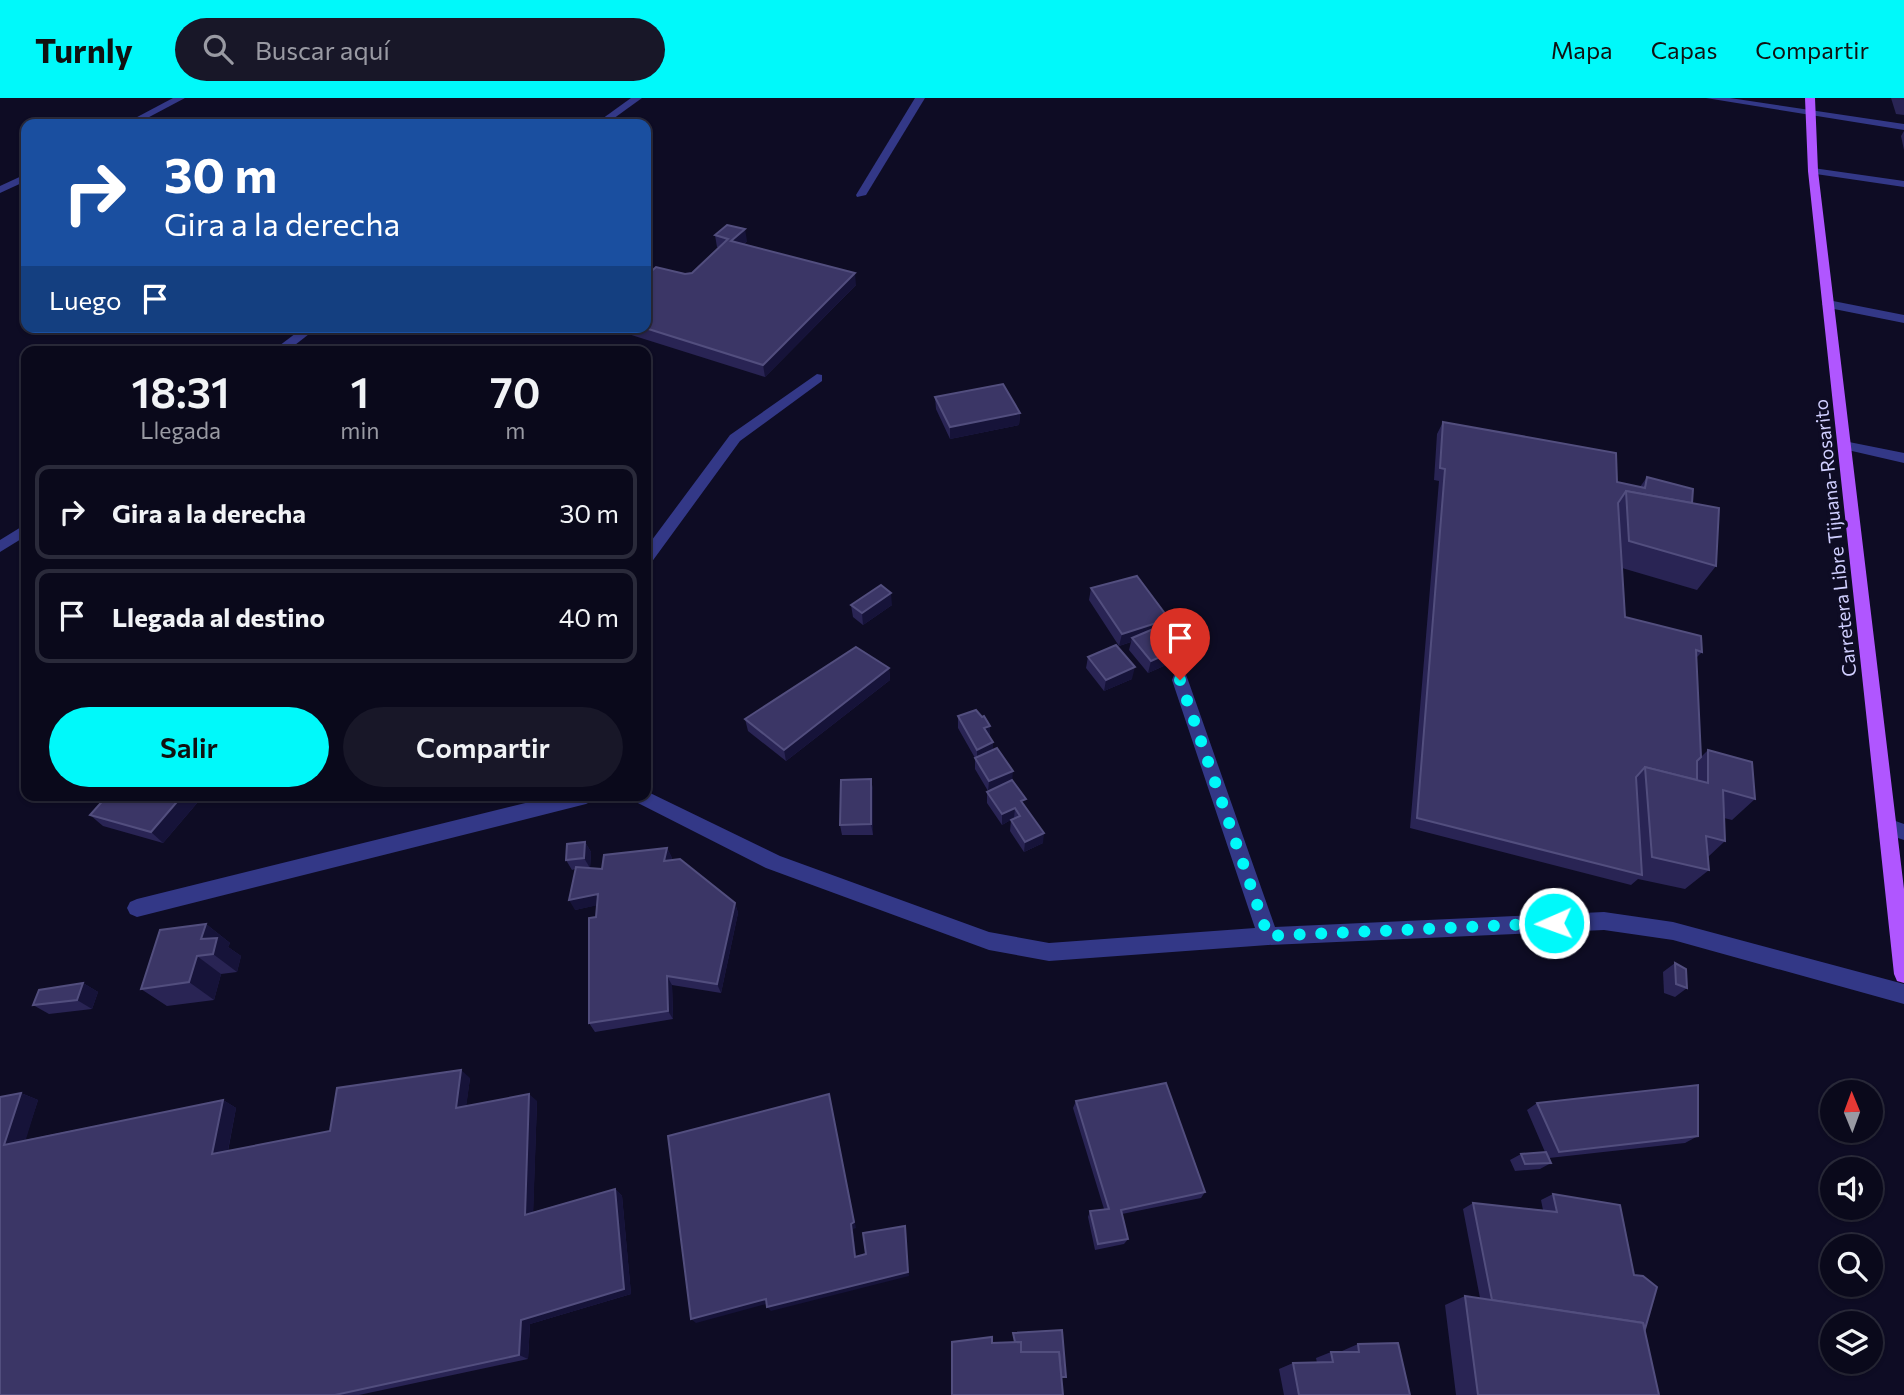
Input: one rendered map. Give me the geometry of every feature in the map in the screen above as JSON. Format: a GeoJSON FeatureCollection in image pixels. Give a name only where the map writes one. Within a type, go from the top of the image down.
{"type":"FeatureCollection","features":[{"type":"Feature","properties":{"kind":"main road","name":"Carretera Libre Tijuana-Rosarito"},"geometry":{"type":"LineString","coordinates":[[1811,105],[1813,171],[1844,445],[1896,829],[1904,974]]}},
{"type":"Feature","properties":{"kind":"street"},"geometry":{"type":"LineString","coordinates":[[138,119],[180,98]]}},
{"type":"Feature","properties":{"kind":"street"},"geometry":{"type":"LineString","coordinates":[[607,119],[637,98]]}},
{"type":"Feature","properties":{"kind":"street"},"geometry":{"type":"LineString","coordinates":[[861,195],[920,98]]}},
{"type":"Feature","properties":{"kind":"street"},"geometry":{"type":"LineString","coordinates":[[1712,98],[1811,105],[1904,127]]}},
{"type":"Feature","properties":{"kind":"street"},"geometry":{"type":"LineString","coordinates":[[1813,171],[1904,184]]}},
{"type":"Feature","properties":{"kind":"street"},"geometry":{"type":"LineString","coordinates":[[0,190],[21,180]]}},
{"type":"Feature","properties":{"kind":"street"},"geometry":{"type":"LineString","coordinates":[[1828,304],[1904,319]]}},
{"type":"Feature","properties":{"kind":"street"},"geometry":{"type":"LineString","coordinates":[[285,346],[304,333]]}},
{"type":"Feature","properties":{"kind":"street"},"geometry":{"type":"LineString","coordinates":[[651,552],[735,438],[817,378]]}},
{"type":"Feature","properties":{"kind":"street"},"geometry":{"type":"LineString","coordinates":[[1844,445],[1904,458]]}},
{"type":"Feature","properties":{"kind":"street"},"geometry":{"type":"LineString","coordinates":[[0,547],[21,532]]}},
{"type":"Feature","properties":{"kind":"street"},"geometry":{"type":"LineString","coordinates":[[1180,680],[1268,936]]}},
{"type":"Feature","properties":{"kind":"street"},"geometry":{"type":"LineString","coordinates":[[137,908],[566,801]]}},
{"type":"Feature","properties":{"kind":"street"},"geometry":{"type":"LineString","coordinates":[[650,801],[773,862],[989,941],[1049,952],[1268,936],[1604,921],[1673,931],[1904,994]]}},
{"type":"Feature","properties":{"kind":"building"},"geometry":{"type":"Polygon","coordinates":[[[727,225],[745,229],[731,241],[855,273],[763,365],[651,330],[651,272],[656,267],[685,274],[692,273],[728,239],[715,235],[727,225]]]}},
{"type":"Feature","properties":{"kind":"building"},"geometry":{"type":"Polygon","coordinates":[[[1003,384],[1020,413],[950,427],[935,397],[1003,384]]]}},
{"type":"Feature","properties":{"kind":"building"},"geometry":{"type":"Polygon","coordinates":[[[1443,422],[1616,453],[1617,482],[1645,488],[1647,477],[1693,489],[1692,503],[1626,491],[1618,503],[1625,617],[1701,636],[1702,652],[1696,650],[1701,757],[1697,761],[1697,780],[1645,767],[1636,777],[1642,875],[1417,818],[1445,469],[1440,468],[1443,422]]]}},
{"type":"Feature","properties":{"kind":"building"},"geometry":{"type":"Polygon","coordinates":[[[1626,491],[1719,508],[1716,566],[1629,541],[1626,491]]]}},
{"type":"Feature","properties":{"kind":"building"},"geometry":{"type":"Polygon","coordinates":[[[1137,576],[1169,619],[1122,634],[1091,588],[1137,576]]]}},
{"type":"Feature","properties":{"kind":"building"},"geometry":{"type":"Polygon","coordinates":[[[881,585],[891,593],[862,613],[851,605],[881,585]]]}},
{"type":"Feature","properties":{"kind":"building"},"geometry":{"type":"Polygon","coordinates":[[[1158,627],[1178,649],[1151,661],[1132,638],[1158,627]]]}},
{"type":"Feature","properties":{"kind":"building"},"geometry":{"type":"Polygon","coordinates":[[[1116,645],[1135,667],[1106,680],[1088,657],[1116,645]]]}},
{"type":"Feature","properties":{"kind":"building"},"geometry":{"type":"Polygon","coordinates":[[[856,647],[889,668],[784,750],[745,719],[856,647]]]}},
{"type":"Feature","properties":{"kind":"building"},"geometry":{"type":"Polygon","coordinates":[[[976,710],[990,726],[984,728],[993,742],[977,750],[958,716],[976,710]]]}},
{"type":"Feature","properties":{"kind":"building"},"geometry":{"type":"Polygon","coordinates":[[[997,748],[1013,771],[989,781],[975,758],[997,748]]]}},
{"type":"Feature","properties":{"kind":"building"},"geometry":{"type":"Polygon","coordinates":[[[1708,750],[1752,762],[1755,799],[1723,790],[1725,841],[1706,836],[1709,870],[1652,857],[1645,767],[1708,783],[1708,750]]]}},
{"type":"Feature","properties":{"kind":"building"},"geometry":{"type":"Polygon","coordinates":[[[871,779],[871,824],[840,825],[841,780],[871,779]]]}},
{"type":"Feature","properties":{"kind":"building"},"geometry":{"type":"Polygon","coordinates":[[[1012,780],[1026,799],[1021,801],[1044,833],[1025,842],[1011,820],[1020,816],[1015,808],[1002,814],[987,792],[1012,780]]]}},
{"type":"Feature","properties":{"kind":"building"},"geometry":{"type":"Polygon","coordinates":[[[103,801],[178,801],[151,832],[90,815],[103,801]]]}},
{"type":"Feature","properties":{"kind":"building"},"geometry":{"type":"Polygon","coordinates":[[[585,842],[584,858],[566,860],[567,844],[585,842]]]}},
{"type":"Feature","properties":{"kind":"building"},"geometry":{"type":"Polygon","coordinates":[[[667,848],[664,861],[680,859],[735,903],[717,984],[667,976],[668,1011],[589,1023],[589,918],[596,917],[598,894],[569,900],[576,867],[602,869],[604,855],[667,848]]]}},
{"type":"Feature","properties":{"kind":"building"},"geometry":{"type":"Polygon","coordinates":[[[206,924],[201,939],[217,938],[213,954],[197,956],[189,982],[141,989],[160,930],[206,924]]]}},
{"type":"Feature","properties":{"kind":"building"},"geometry":{"type":"Polygon","coordinates":[[[1675,963],[1686,969],[1687,988],[1676,984],[1675,963]]]}},
{"type":"Feature","properties":{"kind":"building"},"geometry":{"type":"Polygon","coordinates":[[[83,983],[77,1000],[33,1005],[39,990],[83,983]]]}},
{"type":"Feature","properties":{"kind":"building"},"geometry":{"type":"Polygon","coordinates":[[[461,1070],[456,1108],[529,1094],[525,1215],[615,1189],[624,1289],[521,1320],[519,1355],[335,1395],[0,1395],[0,1097],[21,1093],[4,1145],[223,1100],[212,1154],[330,1131],[337,1088],[461,1070]]]}},
{"type":"Feature","properties":{"kind":"building"},"geometry":{"type":"Polygon","coordinates":[[[1166,1083],[1205,1192],[1121,1210],[1128,1239],[1098,1244],[1090,1211],[1109,1209],[1076,1101],[1166,1083]]]}},
{"type":"Feature","properties":{"kind":"building"},"geometry":{"type":"Polygon","coordinates":[[[1698,1085],[1698,1136],[1559,1152],[1537,1103],[1698,1085]]]}},
{"type":"Feature","properties":{"kind":"building"},"geometry":{"type":"Polygon","coordinates":[[[829,1094],[854,1222],[851,1224],[855,1257],[866,1254],[863,1233],[905,1226],[908,1272],[767,1307],[766,1299],[691,1319],[668,1136],[829,1094]]]}},
{"type":"Feature","properties":{"kind":"building"},"geometry":{"type":"Polygon","coordinates":[[[1546,1152],[1551,1163],[1525,1164],[1521,1154],[1546,1152]]]}},
{"type":"Feature","properties":{"kind":"building"},"geometry":{"type":"Polygon","coordinates":[[[1553,1194],[1620,1205],[1634,1275],[1643,1276],[1657,1287],[1645,1329],[1643,1323],[1492,1300],[1473,1203],[1557,1212],[1553,1194]]]}},
{"type":"Feature","properties":{"kind":"building"},"geometry":{"type":"Polygon","coordinates":[[[1465,1296],[1643,1323],[1659,1395],[1478,1395],[1465,1296]]]}},
{"type":"Feature","properties":{"kind":"building"},"geometry":{"type":"Polygon","coordinates":[[[1062,1330],[1066,1377],[1061,1377],[1059,1352],[1021,1352],[1021,1342],[1015,1342],[1013,1333],[1062,1330]]]}},
{"type":"Feature","properties":{"kind":"building"},"geometry":{"type":"Polygon","coordinates":[[[992,1337],[992,1343],[1021,1342],[1021,1352],[1059,1352],[1063,1395],[952,1395],[952,1342],[992,1337]]]}},
{"type":"Feature","properties":{"kind":"building"},"geometry":{"type":"Polygon","coordinates":[[[1398,1343],[1410,1395],[1299,1395],[1293,1363],[1333,1362],[1331,1352],[1359,1352],[1358,1344],[1398,1343]]]}},
{"type":"Feature","properties":{"kind":"route"},"geometry":{"type":"LineString","coordinates":[[1180,680],[1268,936],[1554,923]]}}]}
